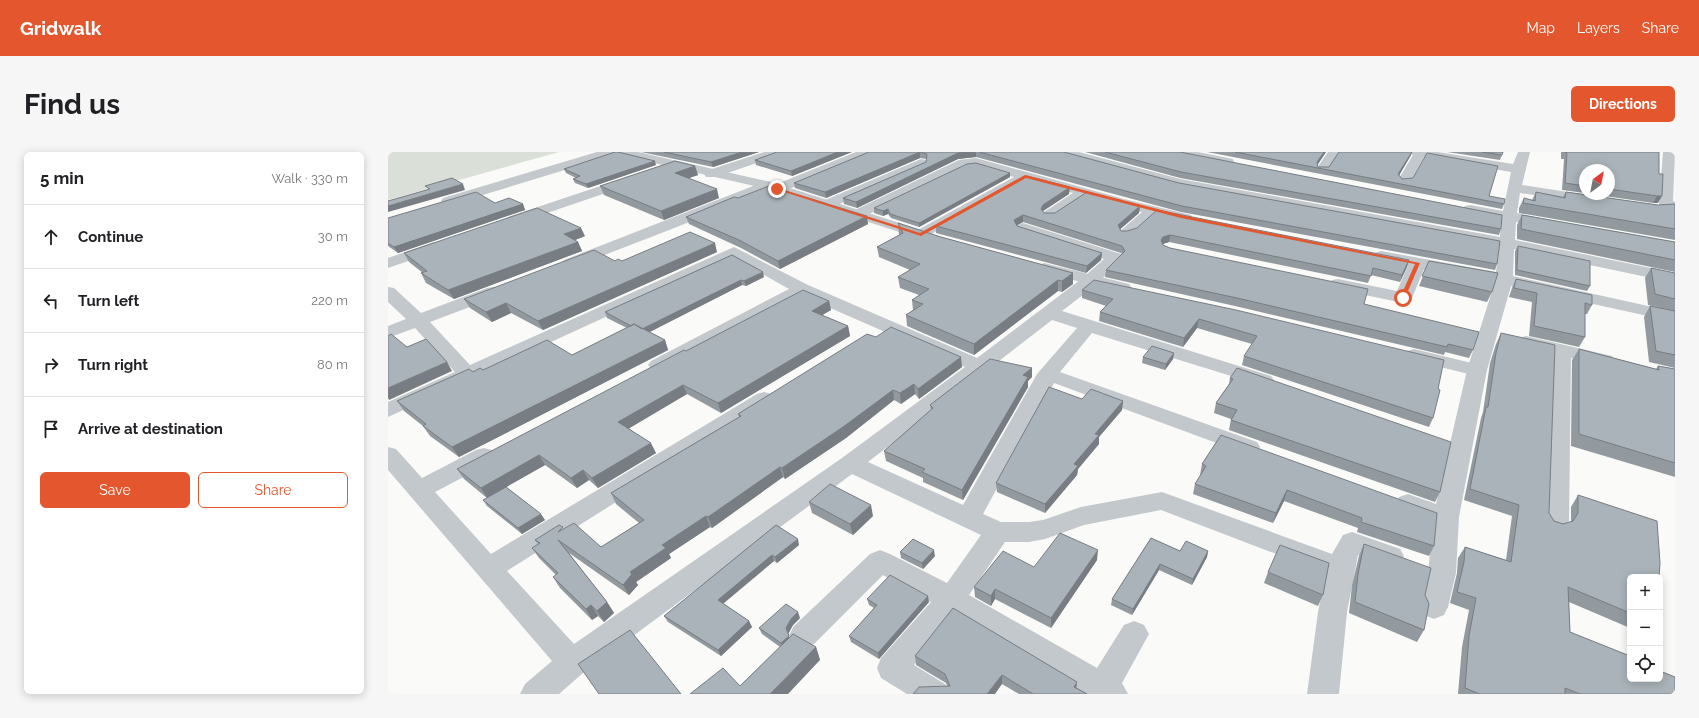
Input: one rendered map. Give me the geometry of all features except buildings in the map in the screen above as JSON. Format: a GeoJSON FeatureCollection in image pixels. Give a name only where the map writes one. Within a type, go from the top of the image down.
{"type":"FeatureCollection","features":[{"type":"Feature","properties":{"kind":"street"},"geometry":{"type":"LineString","coordinates":[[434,205],[610,152]]}},
{"type":"Feature","properties":{"kind":"street"},"geometry":{"type":"LineString","coordinates":[[623,152],[649,169]]}},
{"type":"Feature","properties":{"kind":"street"},"geometry":{"type":"LineString","coordinates":[[711,174],[776,152]]}},
{"type":"Feature","properties":{"kind":"street"},"geometry":{"type":"LineString","coordinates":[[553,269],[867,152]]}},
{"type":"Feature","properties":{"kind":"street"},"geometry":{"type":"LineString","coordinates":[[1065,152],[1179,183],[1506,243],[1675,278]]}},
{"type":"Feature","properties":{"kind":"street"},"geometry":{"type":"LineString","coordinates":[[1180,152],[1238,164]]}},
{"type":"Feature","properties":{"kind":"street"},"geometry":{"type":"LineString","coordinates":[[1320,176],[1334,152]]}},
{"type":"Feature","properties":{"kind":"street"},"geometry":{"type":"LineString","coordinates":[[1405,180],[1418,152],[1518,169]]}},
{"type":"Feature","properties":{"kind":"street"},"geometry":{"type":"LineString","coordinates":[[1434,607],[1425,567],[1446,517],[1451,444],[1477,370],[1500,337],[1509,217],[1518,169],[1524,152]]}},
{"type":"Feature","properties":{"kind":"street"},"geometry":{"type":"LineString","coordinates":[[1665,207],[1668,152]]}},
{"type":"Feature","properties":{"kind":"street"},"geometry":{"type":"LineString","coordinates":[[501,224],[675,159],[711,174],[771,187],[941,241]]}},
{"type":"Feature","properties":{"kind":"street"},"geometry":{"type":"LineString","coordinates":[[828,204],[921,163]]}},
{"type":"Feature","properties":{"kind":"street"},"geometry":{"type":"LineString","coordinates":[[858,214],[964,163],[979,163],[1084,192],[1203,222]]}},
{"type":"Feature","properties":{"kind":"street"},"geometry":{"type":"LineString","coordinates":[[921,234],[1025,176]]}},
{"type":"Feature","properties":{"kind":"street"},"geometry":{"type":"LineString","coordinates":[[1514,188],[1607,202]]}},
{"type":"Feature","properties":{"kind":"street"},"geometry":{"type":"LineString","coordinates":[[1049,215],[1084,192]]}},
{"type":"Feature","properties":{"kind":"street"},"geometry":{"type":"LineString","coordinates":[[1454,206],[1568,227]]}},
{"type":"Feature","properties":{"kind":"street"},"geometry":{"type":"LineString","coordinates":[[1126,233],[1153,210]]}},
{"type":"Feature","properties":{"kind":"street"},"geometry":{"type":"LineString","coordinates":[[672,224],[692,233]]}},
{"type":"Feature","properties":{"kind":"street"},"geometry":{"type":"LineString","coordinates":[[536,694],[572,663],[850,464],[1049,313],[1090,280],[1115,256],[1023,228]]}},
{"type":"Feature","properties":{"kind":"street"},"geometry":{"type":"LineString","coordinates":[[388,263],[448,242]]}},
{"type":"Feature","properties":{"kind":"street"},"geometry":{"type":"LineString","coordinates":[[713,243],[734,252],[802,289],[979,366]]}},
{"type":"Feature","properties":{"kind":"street"},"geometry":{"type":"LineString","coordinates":[[388,410],[734,252]]}},
{"type":"Feature","properties":{"kind":"street"},"geometry":{"type":"LineString","coordinates":[[1365,253],[1504,280],[1675,317]]}},
{"type":"Feature","properties":{"kind":"street"},"geometry":{"type":"LineString","coordinates":[[1325,281],[1403,298],[1418,263]]}},
{"type":"Feature","properties":{"kind":"street"},"geometry":{"type":"LineString","coordinates":[[1029,264],[1142,292]]}},
{"type":"Feature","properties":{"kind":"street"},"geometry":{"type":"LineString","coordinates":[[388,332],[509,286]]}},
{"type":"Feature","properties":{"kind":"street"},"geometry":{"type":"LineString","coordinates":[[642,373],[802,289]]}},
{"type":"Feature","properties":{"kind":"street"},"geometry":{"type":"LineString","coordinates":[[388,292],[418,320],[468,374]]}},
{"type":"Feature","properties":{"kind":"street"},"geometry":{"type":"LineString","coordinates":[[1049,313],[1279,385]]}},
{"type":"Feature","properties":{"kind":"street"},"geometry":{"type":"LineString","coordinates":[[864,337],[884,325]]}},
{"type":"Feature","properties":{"kind":"street"},"geometry":{"type":"LineString","coordinates":[[968,518],[1043,384],[1047,374],[1089,326]]}},
{"type":"Feature","properties":{"kind":"street"},"geometry":{"type":"LineString","coordinates":[[1500,337],[1622,364]]}},
{"type":"Feature","properties":{"kind":"street"},"geometry":{"type":"LineString","coordinates":[[1556,524],[1561,350]]}},
{"type":"Feature","properties":{"kind":"street"},"geometry":{"type":"LineString","coordinates":[[1402,352],[1477,370]]}},
{"type":"Feature","properties":{"kind":"street"},"geometry":{"type":"LineString","coordinates":[[1047,374],[1267,454]]}},
{"type":"Feature","properties":{"kind":"street"},"geometry":{"type":"LineString","coordinates":[[488,569],[783,387]]}},
{"type":"Feature","properties":{"kind":"street"},"geometry":{"type":"LineString","coordinates":[[419,490],[503,446]]}},
{"type":"Feature","properties":{"kind":"street"},"geometry":{"type":"LineString","coordinates":[[388,455],[572,663]]}},
{"type":"Feature","properties":{"kind":"street"},"geometry":{"type":"LineString","coordinates":[[850,464],[998,532],[1030,532],[1045,529],[1081,516],[1132,508],[1162,500],[1341,568]]}},
{"type":"Feature","properties":{"kind":"street"},"geometry":{"type":"LineString","coordinates":[[1386,496],[1446,517]]}},
{"type":"Feature","properties":{"kind":"street"},"geometry":{"type":"LineString","coordinates":[[934,694],[892,668],[951,599],[998,532]]}},
{"type":"Feature","properties":{"kind":"street"},"geometry":{"type":"LineString","coordinates":[[1323,694],[1336,586],[1346,548],[1352,542],[1425,567]]}},
{"type":"Feature","properties":{"kind":"street"},"geometry":{"type":"LineString","coordinates":[[804,635],[880,561],[951,599],[1107,691],[1134,634]]}},
{"type":"Feature","properties":{"kind":"shaded area"},"geometry":{"type":"Polygon","coordinates":[[[388,152],[559,152],[388,200],[388,152]]]}},
{"type":"Feature","properties":{"kind":"route"},"geometry":{"type":"LineString","coordinates":[[777,189],[921,234],[1025,176],[1181,217],[1418,263],[1403,298]]}}]}
